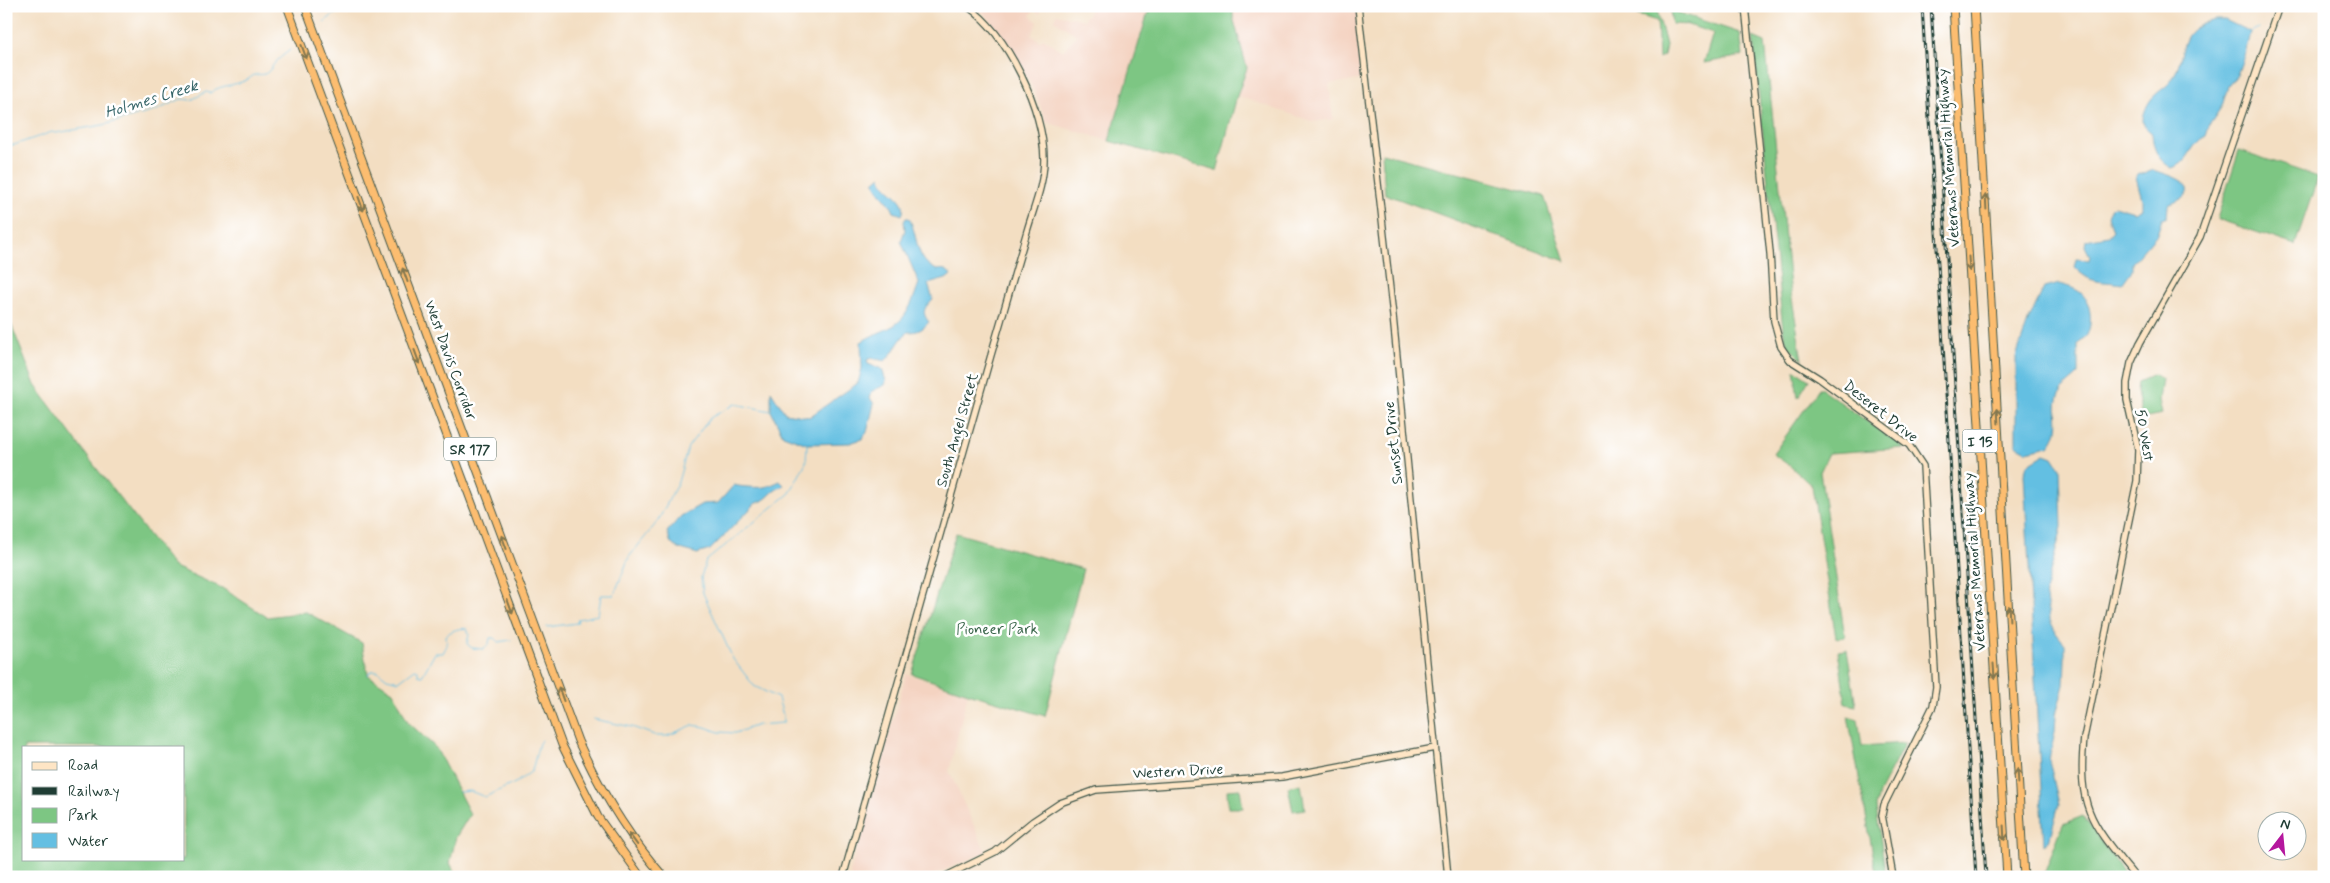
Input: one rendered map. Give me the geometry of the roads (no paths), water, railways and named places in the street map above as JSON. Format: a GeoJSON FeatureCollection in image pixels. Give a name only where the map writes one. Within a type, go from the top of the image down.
{"type":"FeatureCollection","features":[{"type":"Feature","properties":{"kind":"highway","name":"West Davis Corridor"},"geometry":{"type":"LineString","coordinates":[[287,6],[562,745],[598,817],[641,877]]}},
{"type":"Feature","properties":{"kind":"highway","name":"West Davis Corridor"},"geometry":{"type":"LineString","coordinates":[[305,6],[578,741],[600,786],[618,816],[664,877]]}},
{"type":"Feature","properties":{"kind":"highway","name":"Veterans Memorial Highway"},"geometry":{"type":"LineString","coordinates":[[1953,6],[2007,877]]}},
{"type":"Feature","properties":{"kind":"highway","name":"Veterans Memorial Highway"},"geometry":{"type":"LineString","coordinates":[[1974,6],[2024,877]]}},
{"type":"Feature","properties":{"kind":"street","name":"South Angel Street"},"geometry":{"type":"LineString","coordinates":[[844,877],[1039,192],[1044,161],[1042,134],[1028,90],[995,34],[986,22],[967,6]]}},
{"type":"Feature","properties":{"kind":"street","name":"Sunset Drive"},"geometry":{"type":"LineString","coordinates":[[1358,6],[1393,316],[1448,877]]}},
{"type":"Feature","properties":{"kind":"street","name":"Deseret Drive"},"geometry":{"type":"LineString","coordinates":[[1745,6],[1769,243],[1774,320],[1781,347],[1790,360],[1820,379],[1909,445],[1922,466],[1936,687],[1933,706],[1884,805],[1882,815],[1894,877]]}},
{"type":"Feature","properties":{"kind":"street","name":"50 West"},"geometry":{"type":"LineString","coordinates":[[2135,877],[2090,817],[2084,801],[2081,770],[2084,738],[2137,481],[2138,449],[2127,400],[2127,383],[2140,343],[2197,244],[2206,224],[2279,6]]}},
{"type":"Feature","properties":{"kind":"street","name":"Western Drive"},"geometry":{"type":"LineString","coordinates":[[944,877],[994,852],[1033,821],[1060,803],[1096,790],[1282,777],[1435,748]]}},
{"type":"Feature","properties":{"kind":"water"},"geometry":{"type":"Polygon","coordinates":[[[2214,20],[2225,20],[2250,32],[2246,50],[2237,75],[2228,86],[2222,106],[2210,124],[2206,136],[2196,143],[2183,162],[2172,168],[2159,157],[2153,144],[2152,133],[2143,123],[2143,117],[2151,100],[2174,76],[2188,35],[2202,24],[2214,20]]]}},
{"type":"Feature","properties":{"kind":"water"},"geometry":{"type":"Polygon","coordinates":[[[2152,170],[2179,179],[2188,188],[2187,194],[2168,205],[2167,217],[2162,219],[2157,234],[2132,263],[2132,270],[2122,284],[2097,281],[2086,277],[2074,267],[2076,259],[2089,260],[2090,256],[2085,246],[2086,240],[2108,236],[2113,230],[2108,216],[2111,207],[2114,206],[2134,212],[2142,208],[2142,199],[2136,177],[2139,173],[2145,174],[2152,170]]]}},
{"type":"Feature","properties":{"kind":"water"},"geometry":{"type":"Polygon","coordinates":[[[881,176],[886,186],[903,204],[902,215],[894,212],[876,186],[874,182],[881,176]]]}},
{"type":"Feature","properties":{"kind":"water"},"geometry":{"type":"Polygon","coordinates":[[[906,218],[909,218],[912,225],[924,260],[937,270],[945,270],[951,275],[946,279],[928,284],[933,299],[927,305],[924,313],[929,322],[920,330],[908,332],[885,361],[871,358],[867,360],[868,364],[882,369],[886,381],[885,385],[872,391],[870,398],[874,404],[867,432],[862,439],[850,443],[807,444],[783,435],[771,411],[771,391],[785,413],[809,417],[858,383],[862,368],[861,342],[893,326],[903,318],[913,301],[919,283],[901,241],[905,230],[904,221],[906,218]]]}},
{"type":"Feature","properties":{"kind":"water"},"geometry":{"type":"Polygon","coordinates":[[[2059,284],[2081,293],[2089,307],[2090,325],[2087,335],[2078,343],[2078,375],[2064,388],[2058,399],[2058,425],[2054,439],[2049,446],[2027,451],[2016,445],[2016,357],[2028,321],[2044,288],[2059,284]]]}},
{"type":"Feature","properties":{"kind":"water"},"geometry":{"type":"Polygon","coordinates":[[[2045,454],[2053,457],[2060,468],[2062,527],[2045,592],[2049,618],[2056,633],[2065,644],[2065,660],[2064,685],[2056,714],[2055,732],[2049,760],[2059,804],[2049,841],[2044,845],[2024,474],[2027,465],[2045,454]]]}},
{"type":"Feature","properties":{"kind":"water"},"geometry":{"type":"Polygon","coordinates":[[[780,481],[784,485],[782,487],[756,503],[710,550],[697,554],[671,543],[667,532],[681,516],[702,504],[718,503],[734,485],[762,487],[780,481]]]}},
{"type":"Feature","properties":{"kind":"waterway","name":"Holmes Creek"},"geometry":{"type":"LineString","coordinates":[[324,22],[345,6]]}},
{"type":"Feature","properties":{"kind":"waterway"},"geometry":{"type":"LineString","coordinates":[[2250,32],[2259,28]]}},
{"type":"Feature","properties":{"kind":"waterway","name":"Holmes Creek"},"geometry":{"type":"LineString","coordinates":[[6,145],[14,145],[52,132],[56,133],[103,125],[155,111],[181,99],[191,100],[206,92],[210,93],[249,79],[254,75],[266,73],[277,60],[290,50]]}},
{"type":"Feature","properties":{"kind":"waterway"},"geometry":{"type":"LineString","coordinates":[[547,627],[577,623],[578,619],[598,615],[601,595],[614,595],[629,557],[658,521],[678,482],[688,447],[710,418],[735,404],[771,411]]}},
{"type":"Feature","properties":{"kind":"waterway"},"geometry":{"type":"LineString","coordinates":[[593,719],[632,727],[657,736],[667,736],[693,725],[719,732],[735,733],[758,725],[783,723],[783,715],[778,698],[754,686],[733,659],[703,593],[701,577],[706,561],[790,493],[806,462],[807,444]]}},
{"type":"Feature","properties":{"kind":"waterway"},"geometry":{"type":"LineString","coordinates":[[368,675],[371,671],[378,671],[387,678],[399,681],[415,669],[418,670],[418,675],[422,676],[435,653],[443,653],[447,645],[446,636],[459,629],[467,629],[469,634],[467,644],[472,648],[483,649],[489,644],[490,638],[494,638],[498,642],[511,640]]}},
{"type":"Feature","properties":{"kind":"waterway"},"geometry":{"type":"LineString","coordinates":[[459,792],[470,791],[485,797],[517,782],[532,771],[539,743],[542,740]]}},
{"type":"Feature","properties":{"kind":"railway"},"geometry":{"type":"LineString","coordinates":[[1922,6],[1976,877]]}},
{"type":"Feature","properties":{"kind":"railway"},"geometry":{"type":"LineString","coordinates":[[1931,6],[1986,877]]}},
{"type":"Feature","properties":{"kind":"park label","name":"Pioneer Park"},"geometry":{"type":"Point","coordinates":[997,629]}}]}
